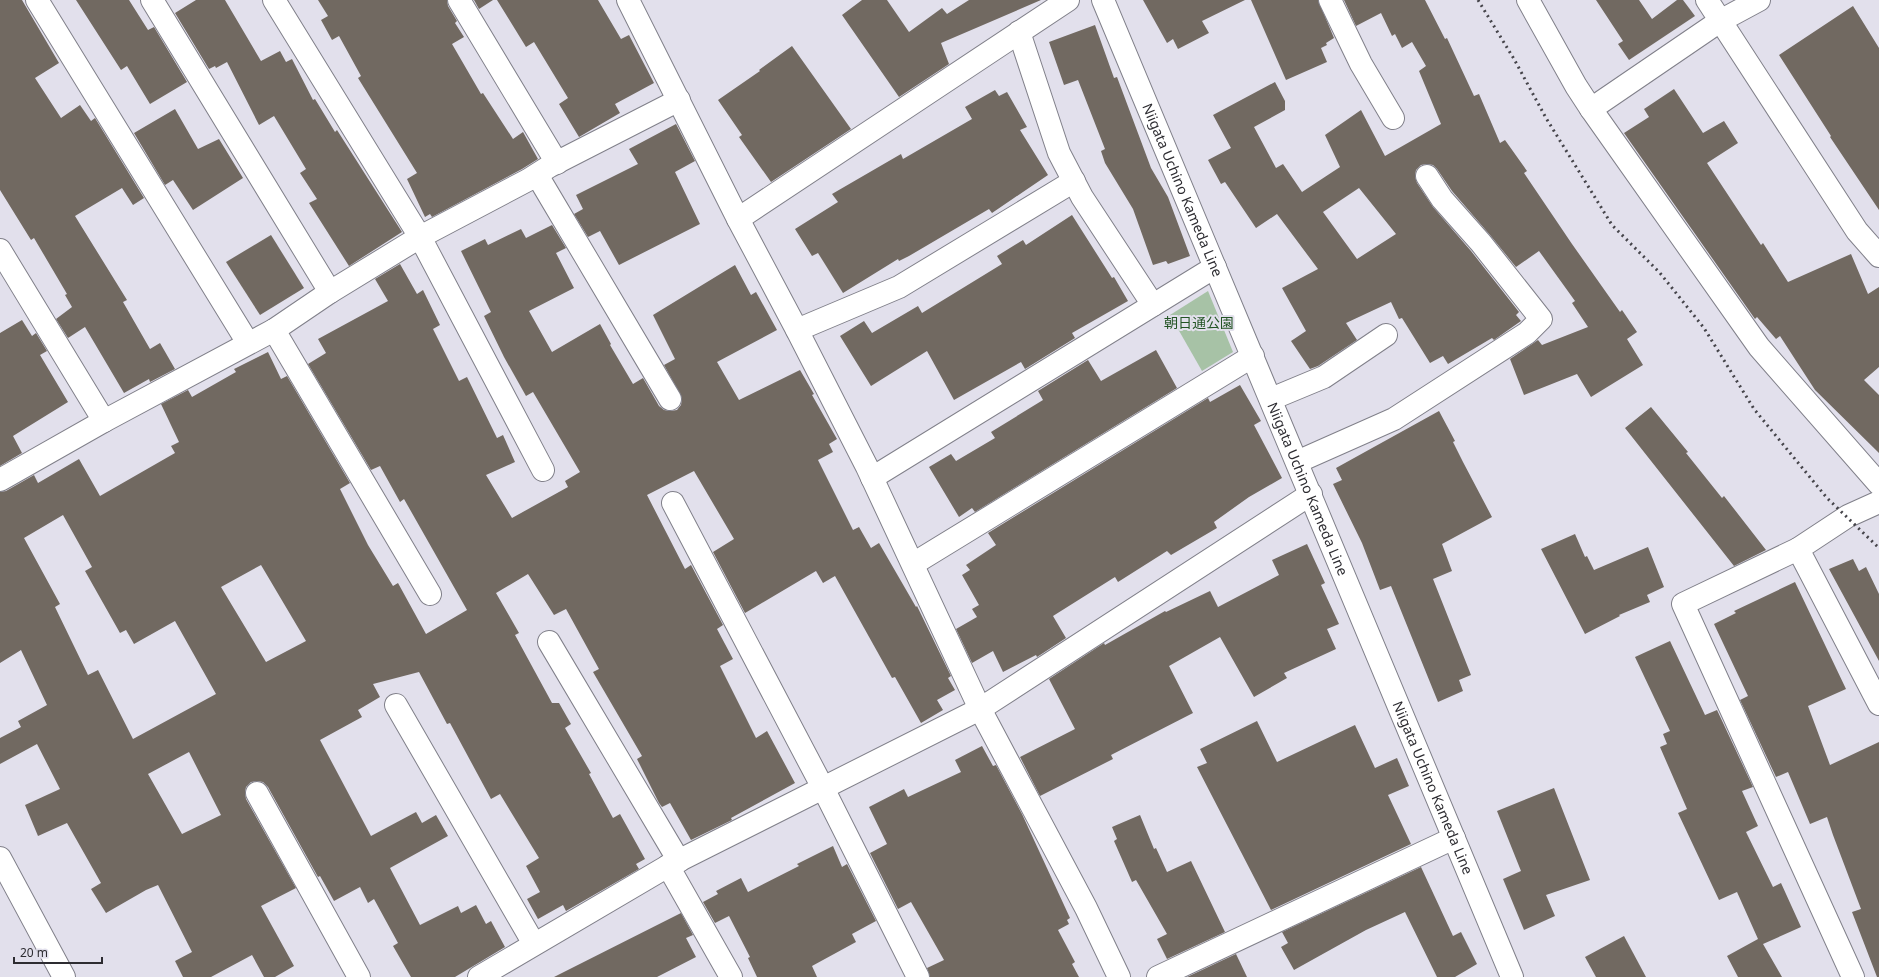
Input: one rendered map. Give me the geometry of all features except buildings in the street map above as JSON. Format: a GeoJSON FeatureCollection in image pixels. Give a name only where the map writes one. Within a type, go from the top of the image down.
{"type":"FeatureCollection","features":[{"type":"Feature","properties":{"kind":"street"},"geometry":{"type":"LineString","coordinates":[[38,0],[248,342]]}},
{"type":"Feature","properties":{"kind":"street"},"geometry":{"type":"LineString","coordinates":[[152,0],[330,292]]}},
{"type":"Feature","properties":{"kind":"street"},"geometry":{"type":"LineString","coordinates":[[274,0],[420,237],[543,470]]}},
{"type":"Feature","properties":{"kind":"street"},"geometry":{"type":"LineString","coordinates":[[459,0],[557,163]]}},
{"type":"Feature","properties":{"kind":"street"},"geometry":{"type":"LineString","coordinates":[[628,0],[738,219],[797,330],[872,478],[980,710],[1086,908],[1119,977]]}},
{"type":"Feature","properties":{"kind":"street"},"geometry":{"type":"LineString","coordinates":[[738,219],[1068,0]]}},
{"type":"Feature","properties":{"kind":"street","name":"Niigata Uchino Kameda Line"},"geometry":{"type":"LineString","coordinates":[[1103,0],[1298,462],[1512,977]]}},
{"type":"Feature","properties":{"kind":"street"},"geometry":{"type":"LineString","coordinates":[[1330,0],[1361,64],[1393,118]]}},
{"type":"Feature","properties":{"kind":"street"},"geometry":{"type":"LineString","coordinates":[[1528,0],[1576,86],[1591,109],[1759,347],[1879,484]]}},
{"type":"Feature","properties":{"kind":"street"},"geometry":{"type":"LineString","coordinates":[[1707,0],[1857,231],[1879,256]]}},
{"type":"Feature","properties":{"kind":"street"},"geometry":{"type":"LineString","coordinates":[[1591,109],[1720,21],[1759,0]]}},
{"type":"Feature","properties":{"kind":"street"},"geometry":{"type":"LineString","coordinates":[[1019,32],[1059,153],[1082,197],[1153,306]]}},
{"type":"Feature","properties":{"kind":"street"},"geometry":{"type":"LineString","coordinates":[[0,480],[248,342],[274,330],[330,292],[420,237],[557,163],[679,100]]}},
{"type":"Feature","properties":{"kind":"street"},"geometry":{"type":"LineString","coordinates":[[537,175],[670,399]]}},
{"type":"Feature","properties":{"kind":"street"},"geometry":{"type":"LineString","coordinates":[[1298,462],[1394,419],[1527,333],[1541,319],[1481,243],[1442,199],[1427,176]]}},
{"type":"Feature","properties":{"kind":"street"},"geometry":{"type":"LineString","coordinates":[[797,330],[899,287],[1074,180]]}},
{"type":"Feature","properties":{"kind":"street"},"geometry":{"type":"LineString","coordinates":[[0,250],[104,422]]}},
{"type":"Feature","properties":{"kind":"street"},"geometry":{"type":"LineString","coordinates":[[872,478],[1215,267]]}},
{"type":"Feature","properties":{"kind":"street"},"geometry":{"type":"LineString","coordinates":[[274,330],[430,594]]}},
{"type":"Feature","properties":{"kind":"street"},"geometry":{"type":"LineString","coordinates":[[1271,399],[1324,377],[1386,335]]}},
{"type":"Feature","properties":{"kind":"street"},"geometry":{"type":"LineString","coordinates":[[913,564],[1253,356]]}},
{"type":"Feature","properties":{"kind":"street"},"geometry":{"type":"LineString","coordinates":[[485,976],[534,944],[673,863],[980,710],[1311,494]]}},
{"type":"Feature","properties":{"kind":"street"},"geometry":{"type":"LineString","coordinates":[[1854,977],[1683,604],[1798,549],[1848,516],[1879,502]]}},
{"type":"Feature","properties":{"kind":"street"},"geometry":{"type":"LineString","coordinates":[[673,503],[823,788],[918,977]]}},
{"type":"Feature","properties":{"kind":"street"},"geometry":{"type":"LineString","coordinates":[[1798,549],[1879,704]]}},
{"type":"Feature","properties":{"kind":"street"},"geometry":{"type":"LineString","coordinates":[[548,642],[673,863],[731,977]]}},
{"type":"Feature","properties":{"kind":"street"},"geometry":{"type":"LineString","coordinates":[[396,705],[534,944]]}},
{"type":"Feature","properties":{"kind":"street"},"geometry":{"type":"LineString","coordinates":[[256,793],[359,977]]}},
{"type":"Feature","properties":{"kind":"street"},"geometry":{"type":"LineString","coordinates":[[1158,977],[1454,838]]}},
{"type":"Feature","properties":{"kind":"street"},"geometry":{"type":"LineString","coordinates":[[0,858],[64,977]]}},
{"type":"Feature","properties":{"kind":"green space","name":"朝日通公園"},"geometry":{"type":"Polygon","coordinates":[[[1208,291],[1233,352],[1202,371],[1170,315],[1208,291]]]}},
{"type":"Feature","properties":{"kind":"railway"},"geometry":{"type":"LineString","coordinates":[[1478,0],[1514,59],[1546,118],[1612,225],[1660,273],[1704,328],[1754,409],[1827,498],[1879,548]]}}]}
